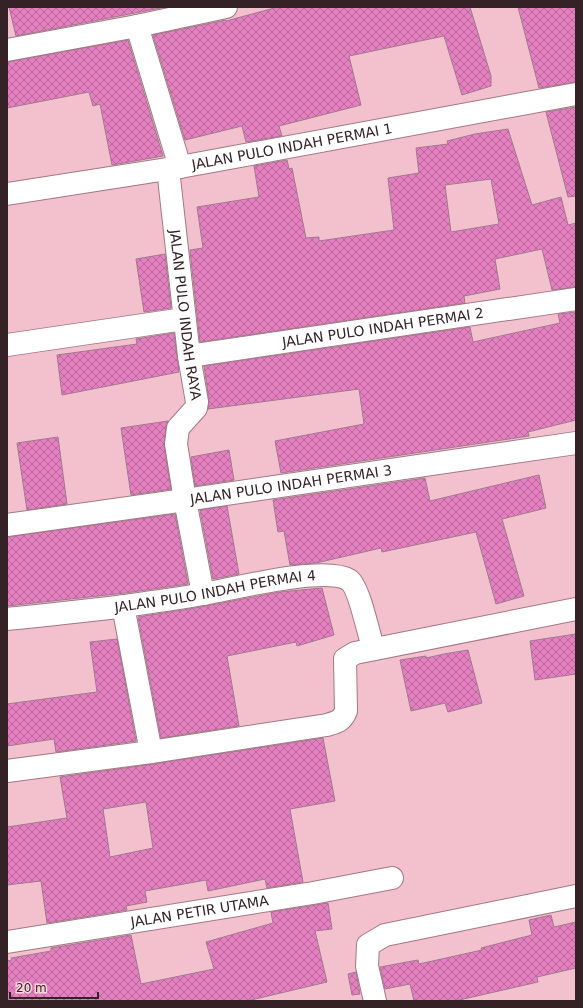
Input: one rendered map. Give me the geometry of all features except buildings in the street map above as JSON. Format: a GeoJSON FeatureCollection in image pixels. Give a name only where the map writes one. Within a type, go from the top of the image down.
{"type":"FeatureCollection","features":[{"type":"Feature","properties":{"kind":"street"},"geometry":{"type":"LineString","coordinates":[[7,50],[137,26],[226,7]]}},
{"type":"Feature","properties":{"kind":"street","name":"JALAN PULO INDAH RAYA"},"geometry":{"type":"LineString","coordinates":[[137,26],[174,168],[184,319],[197,402],[196,408],[178,428],[176,439],[185,500],[203,594]]}},
{"type":"Feature","properties":{"kind":"street","name":"JALAN PULO INDAH PERMAI 1"},"geometry":{"type":"LineString","coordinates":[[7,194],[174,168],[576,94]]}},
{"type":"Feature","properties":{"kind":"street","name":"JALAN PULO INDAH PERMAI 2"},"geometry":{"type":"LineString","coordinates":[[189,356],[576,299]]}},
{"type":"Feature","properties":{"kind":"street"},"geometry":{"type":"LineString","coordinates":[[7,346],[184,319]]}},
{"type":"Feature","properties":{"kind":"street","name":"JALAN PULO INDAH PERMAI 3"},"geometry":{"type":"LineString","coordinates":[[7,525],[576,443]]}},
{"type":"Feature","properties":{"kind":"street","name":"JALAN PULO INDAH PERMAI 4"},"geometry":{"type":"LineString","coordinates":[[7,619],[123,606],[203,594],[283,578],[339,576],[350,581],[358,594],[372,648]]}},
{"type":"Feature","properties":{"kind":"street"},"geometry":{"type":"LineString","coordinates":[[123,606],[151,752]]}},
{"type":"Feature","properties":{"kind":"street"},"geometry":{"type":"LineString","coordinates":[[7,771],[151,752],[327,725],[343,719],[346,711],[345,659],[355,653],[372,648],[576,609]]}},
{"type":"Feature","properties":{"kind":"street","name":"JALAN PETIR UTAMA"},"geometry":{"type":"LineString","coordinates":[[7,942],[305,894],[392,878]]}},
{"type":"Feature","properties":{"kind":"street"},"geometry":{"type":"LineString","coordinates":[[375,1001],[367,966],[368,946],[385,935],[576,896]]}}]}
